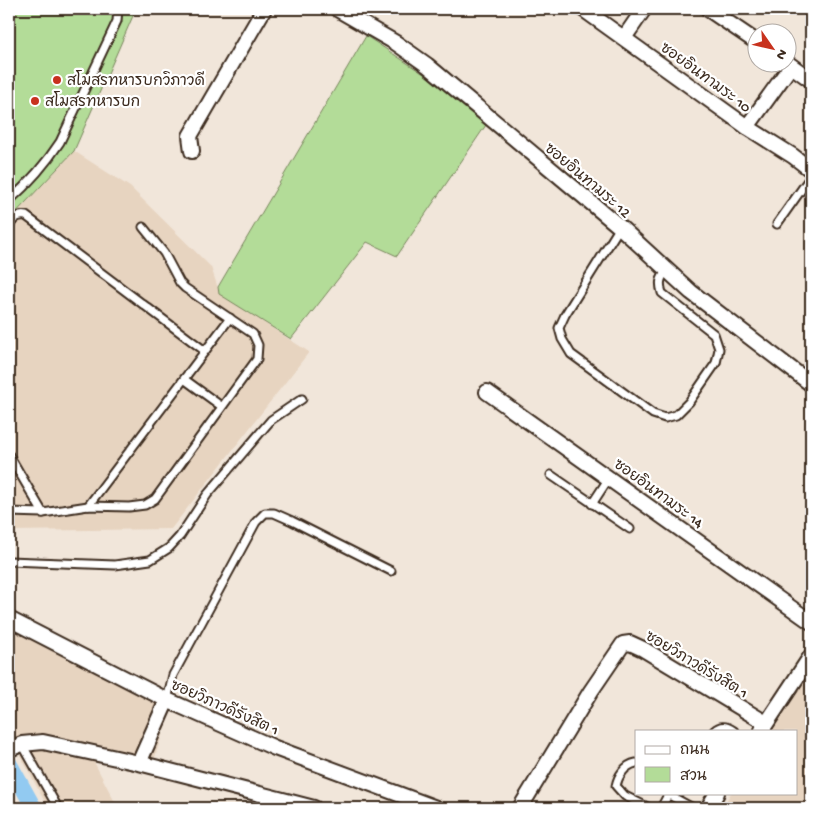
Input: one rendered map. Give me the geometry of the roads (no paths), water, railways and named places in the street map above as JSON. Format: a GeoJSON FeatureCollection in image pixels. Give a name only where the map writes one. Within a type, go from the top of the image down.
{"type":"FeatureCollection","features":[{"type":"Feature","properties":{"kind":"street"},"geometry":{"type":"LineString","coordinates":[[192,151],[190,136],[264,9]]}},
{"type":"Feature","properties":{"kind":"street","name":"ซอยอินทามระ 12"},"geometry":{"type":"LineString","coordinates":[[337,9],[396,43],[427,65],[620,227],[691,292],[811,384]]}},
{"type":"Feature","properties":{"kind":"street","name":"ซอยอินทามระ 10"},"geometry":{"type":"LineString","coordinates":[[583,9],[747,127],[794,156],[811,170]]}},
{"type":"Feature","properties":{"kind":"street"},"geometry":{"type":"LineString","coordinates":[[624,38],[644,9]]}},
{"type":"Feature","properties":{"kind":"street"},"geometry":{"type":"LineString","coordinates":[[708,9],[748,36]]}},
{"type":"Feature","properties":{"kind":"street"},"geometry":{"type":"LineString","coordinates":[[798,71],[811,80]]}},
{"type":"Feature","properties":{"kind":"street"},"geometry":{"type":"LineString","coordinates":[[747,127],[783,72]]}},
{"type":"Feature","properties":{"kind":"street","name":"ซอยอินทามระ 14"},"geometry":{"type":"LineString","coordinates":[[487,392],[811,622]]}},
{"type":"Feature","properties":{"kind":"street","name":"ซอยวิภาวดีรังสิต 1"},"geometry":{"type":"LineString","coordinates":[[9,619],[167,700],[275,748],[436,808]]}},
{"type":"Feature","properties":{"kind":"street","name":"ซอยวิภาวดีรังสิต 1"},"geometry":{"type":"LineString","coordinates":[[520,808],[596,684],[623,644],[630,643],[643,648],[764,727]]}},
{"type":"Feature","properties":{"kind":"street"},"geometry":{"type":"LineString","coordinates":[[764,727],[811,656]]}},
{"type":"Feature","properties":{"kind":"street"},"geometry":{"type":"LineString","coordinates":[[139,764],[167,700]]}},
{"type":"Feature","properties":{"kind":"street"},"geometry":{"type":"LineString","coordinates":[[9,749],[22,744],[43,742],[314,808]]}},
{"type":"Feature","properties":{"kind":"street"},"geometry":{"type":"LineString","coordinates":[[708,808],[716,794]]}},
{"type":"Feature","properties":{"kind":"lane"},"geometry":{"type":"LineString","coordinates":[[9,202],[28,184],[60,142],[117,21],[118,9]]}},
{"type":"Feature","properties":{"kind":"lane"},"geometry":{"type":"LineString","coordinates":[[777,224],[811,176]]}},
{"type":"Feature","properties":{"kind":"lane"},"geometry":{"type":"LineString","coordinates":[[9,226],[15,218],[26,216],[205,351]]}},
{"type":"Feature","properties":{"kind":"lane"},"geometry":{"type":"LineString","coordinates":[[9,512],[43,513],[88,506],[129,508],[146,505],[155,499],[257,359],[258,345],[253,334],[185,288],[180,283],[157,243],[143,227]]}},
{"type":"Feature","properties":{"kind":"lane"},"geometry":{"type":"LineString","coordinates":[[620,227],[565,315],[559,328],[562,339],[571,354],[653,414],[665,418],[676,414],[689,402],[716,363],[719,349],[714,334],[662,293],[660,279],[666,271]]}},
{"type":"Feature","properties":{"kind":"lane"},"geometry":{"type":"LineString","coordinates":[[88,506],[230,318]]}},
{"type":"Feature","properties":{"kind":"lane"},"geometry":{"type":"LineString","coordinates":[[184,379],[221,406]]}},
{"type":"Feature","properties":{"kind":"lane"},"geometry":{"type":"LineString","coordinates":[[9,561],[115,565],[150,560],[168,548],[180,536],[207,495],[271,420],[302,399]]}},
{"type":"Feature","properties":{"kind":"lane"},"geometry":{"type":"LineString","coordinates":[[9,455],[43,513]]}},
{"type":"Feature","properties":{"kind":"lane"},"geometry":{"type":"LineString","coordinates":[[551,475],[630,529]]}},
{"type":"Feature","properties":{"kind":"lane"},"geometry":{"type":"LineString","coordinates":[[592,504],[609,478]]}},
{"type":"Feature","properties":{"kind":"lane"},"geometry":{"type":"LineString","coordinates":[[167,700],[173,675],[256,522],[265,513],[274,513],[292,521],[391,571]]}},
{"type":"Feature","properties":{"kind":"lane"},"geometry":{"type":"LineString","coordinates":[[715,730],[720,726],[726,726],[732,730]]}},
{"type":"Feature","properties":{"kind":"lane"},"geometry":{"type":"LineString","coordinates":[[22,744],[58,808]]}},
{"type":"Feature","properties":{"kind":"lane"},"geometry":{"type":"LineString","coordinates":[[635,763],[625,768],[616,786],[626,796],[649,808]]}},
{"type":"Feature","properties":{"kind":"lane"},"geometry":{"type":"LineString","coordinates":[[662,808],[669,794],[693,808]]}},
{"type":"Feature","properties":{"kind":"waterway"},"geometry":{"type":"LineString","coordinates":[[9,763],[34,808]]}},
{"type":"Feature","properties":{"kind":"place","name":"สโมสรทหารบกวิภาวดี"},"geometry":{"type":"Point","coordinates":[57,80]}},
{"type":"Feature","properties":{"kind":"place","name":"สโมสรทหารบก"},"geometry":{"type":"Point","coordinates":[35,101]}}]}
